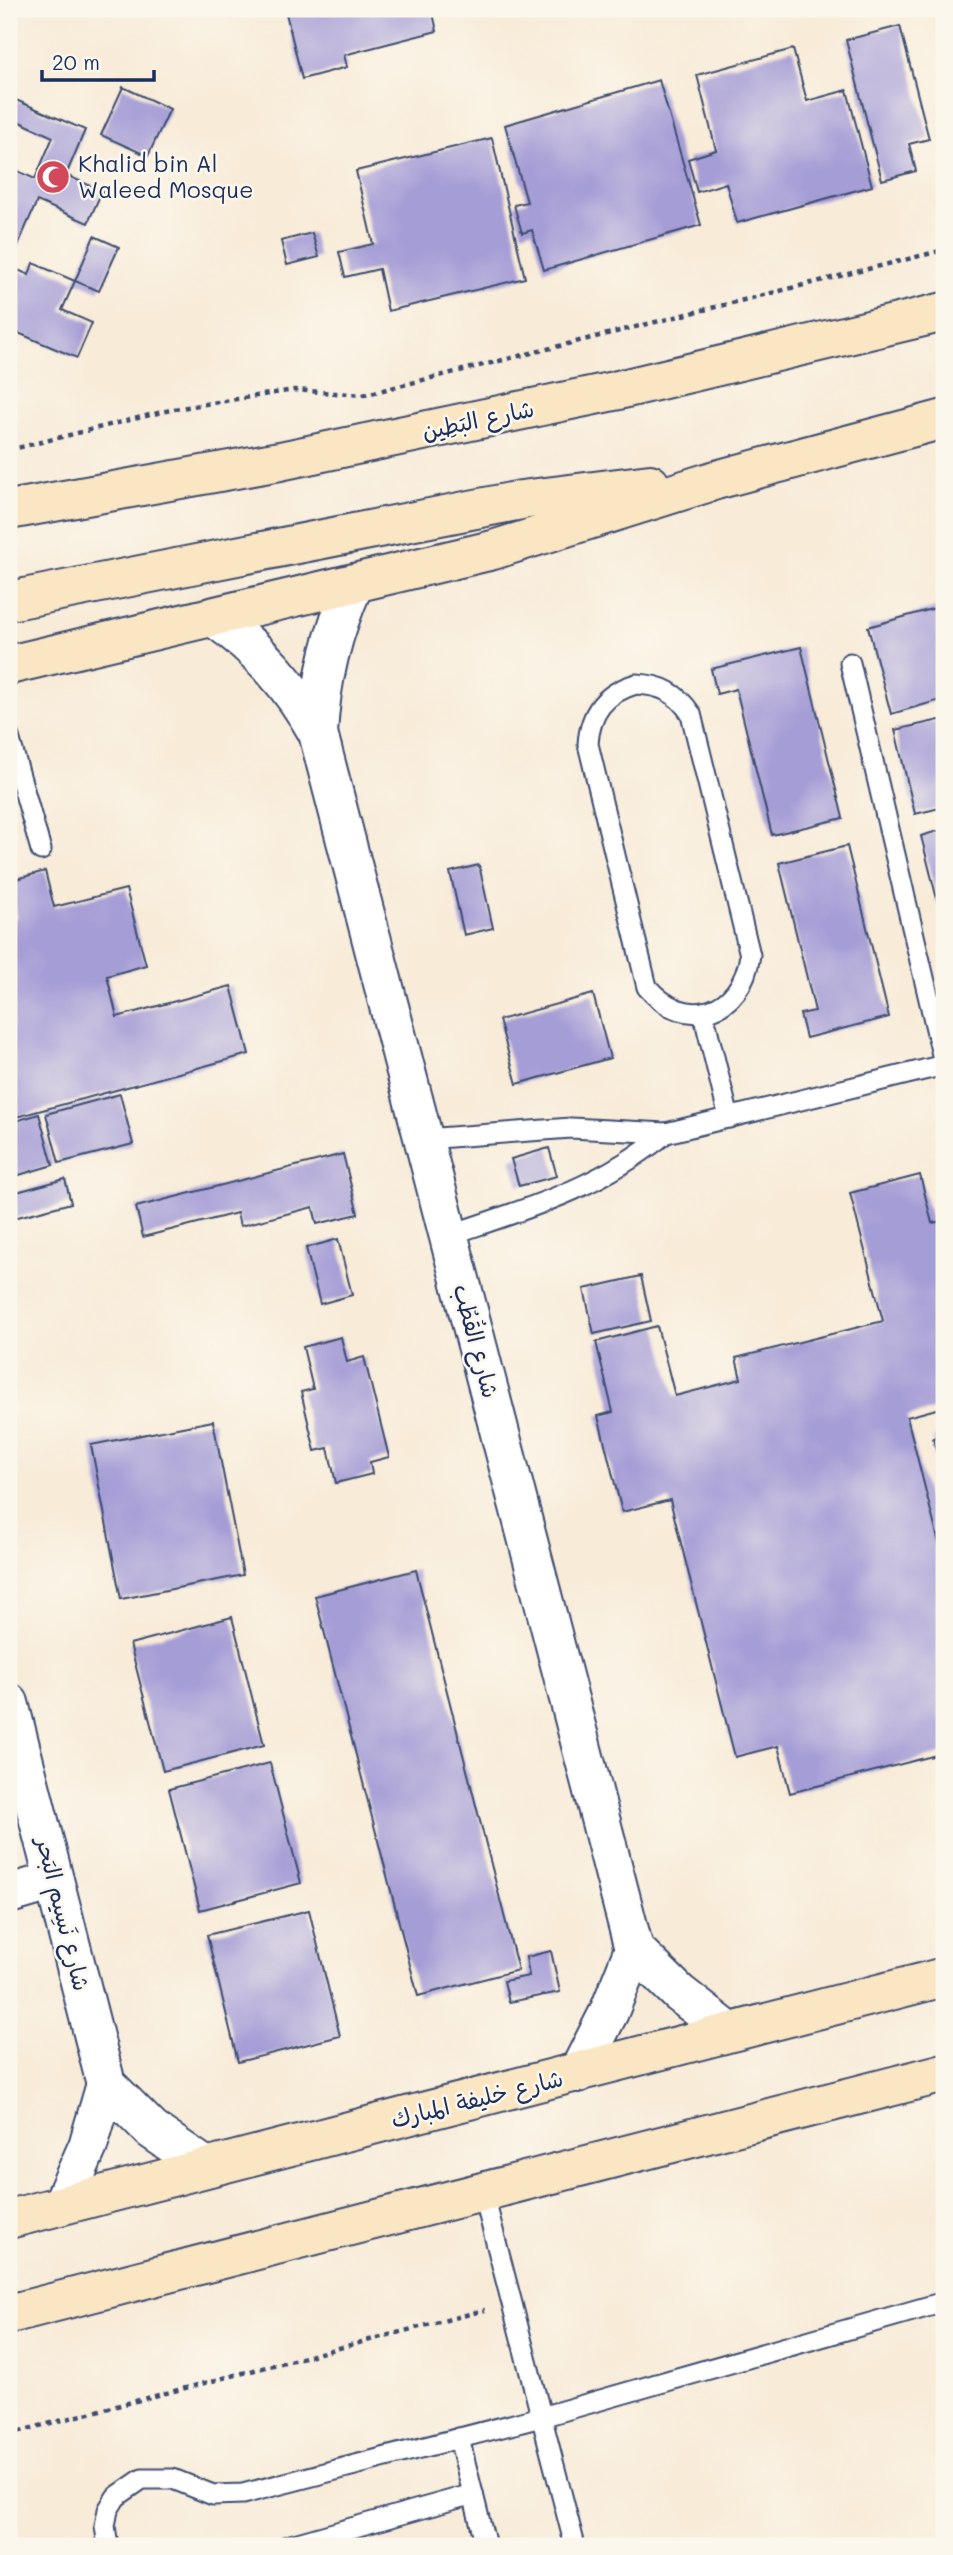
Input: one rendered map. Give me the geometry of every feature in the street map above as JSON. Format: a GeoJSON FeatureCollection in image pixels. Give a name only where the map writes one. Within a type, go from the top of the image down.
{"type":"FeatureCollection","features":[{"type":"Feature","properties":{"kind":"main road","name":"شارع البَطِين"},"geometry":{"type":"LineString","coordinates":[[9,510],[280,461],[614,391],[944,312]]}},
{"type":"Feature","properties":{"kind":"main road"},"geometry":{"type":"LineString","coordinates":[[9,665],[493,550],[716,480],[944,419]]}},
{"type":"Feature","properties":{"kind":"main road"},"geometry":{"type":"LineString","coordinates":[[9,601],[521,500],[625,487],[716,480]]}},
{"type":"Feature","properties":{"kind":"main road","name":"شارع خليفة المبارك"},"geometry":{"type":"LineString","coordinates":[[9,2219],[944,1977]]}},
{"type":"Feature","properties":{"kind":"main road"},"geometry":{"type":"LineString","coordinates":[[9,2314],[944,2073]]}},
{"type":"Feature","properties":{"kind":"street","name":"شارع القُطُب"},"geometry":{"type":"LineString","coordinates":[[318,733],[328,651],[354,584]]}},
{"type":"Feature","properties":{"kind":"street","name":"شارع القُطُب"},"geometry":{"type":"LineString","coordinates":[[215,618],[247,641],[275,668],[299,699],[318,733],[634,1949]]}},
{"type":"Feature","properties":{"kind":"street","name":"شارع نَسِيم البَحر"},"geometry":{"type":"LineString","coordinates":[[9,1703],[106,2084]]}},
{"type":"Feature","properties":{"kind":"street"},"geometry":{"type":"LineString","coordinates":[[9,1894],[54,1881]]}},
{"type":"Feature","properties":{"kind":"street"},"geometry":{"type":"LineString","coordinates":[[578,2073],[609,2012],[634,1949],[679,1993],[729,2032]]}},
{"type":"Feature","properties":{"kind":"street"},"geometry":{"type":"LineString","coordinates":[[62,2205],[88,2146],[106,2084],[152,2130],[206,2167]]}},
{"type":"Feature","properties":{"kind":"lane"},"geometry":{"type":"LineString","coordinates":[[424,1139],[571,1128],[666,1133],[944,1064],[849,663]]}},
{"type":"Feature","properties":{"kind":"lane"},"geometry":{"type":"LineString","coordinates":[[636,684],[653,685],[668,690],[682,700],[691,714],[750,955],[742,986],[719,1008],[703,1012],[687,1013],[671,1009],[647,988],[588,744],[589,727],[595,711],[620,689],[636,684]]}},
{"type":"Feature","properties":{"kind":"lane"},"geometry":{"type":"LineString","coordinates":[[9,737],[41,850]]}},
{"type":"Feature","properties":{"kind":"lane"},"geometry":{"type":"LineString","coordinates":[[703,1012],[729,1118]]}},
{"type":"Feature","properties":{"kind":"lane"},"geometry":{"type":"LineString","coordinates":[[449,1235],[582,1188],[641,1154],[666,1133]]}},
{"type":"Feature","properties":{"kind":"lane"},"geometry":{"type":"LineString","coordinates":[[483,2192],[575,2546]]}},
{"type":"Feature","properties":{"kind":"lane"},"geometry":{"type":"LineString","coordinates":[[108,2546],[105,2526],[108,2510],[122,2491],[142,2479],[173,2479],[198,2491],[228,2496],[541,2417],[944,2302]]}},
{"type":"Feature","properties":{"kind":"lane"},"geometry":{"type":"LineString","coordinates":[[459,2438],[486,2546]]}},
{"type":"Feature","properties":{"kind":"lane"},"geometry":{"type":"LineString","coordinates":[[287,2546],[473,2494]]}},
{"type":"Feature","properties":{"kind":"path"},"geometry":{"type":"LineString","coordinates":[[9,450],[174,409],[294,390],[363,395],[944,250]]}},
{"type":"Feature","properties":{"kind":"path"},"geometry":{"type":"LineString","coordinates":[[9,2434],[511,2303]]}},
{"type":"Feature","properties":{"kind":"building"},"geometry":{"type":"Polygon","coordinates":[[[253,9],[271,9],[271,10],[254,14],[253,9]]]}},
{"type":"Feature","properties":{"kind":"building"},"geometry":{"type":"Polygon","coordinates":[[[285,9],[432,9],[437,31],[344,55],[347,67],[302,79],[285,9]]]}},
{"type":"Feature","properties":{"kind":"building"},"geometry":{"type":"Polygon","coordinates":[[[900,26],[929,139],[909,144],[916,171],[882,180],[846,40],[900,26]]]}},
{"type":"Feature","properties":{"kind":"building"},"geometry":{"type":"Polygon","coordinates":[[[793,49],[807,101],[847,90],[872,186],[737,223],[726,183],[697,192],[688,159],[716,150],[697,75],[793,49]]]}},
{"type":"Feature","properties":{"kind":"building"},"geometry":{"type":"Polygon","coordinates":[[[659,80],[701,225],[544,270],[532,230],[522,233],[514,205],[527,202],[505,125],[659,80]]]}},
{"type":"Feature","properties":{"kind":"building"},"geometry":{"type":"Polygon","coordinates":[[[123,87],[170,109],[148,156],[101,135],[123,87]]]}},
{"type":"Feature","properties":{"kind":"building","name":"Khalid bin Al Waleed Mosque"},"geometry":{"type":"Polygon","coordinates":[[[9,97],[85,130],[66,175],[102,191],[88,223],[37,201],[12,259],[9,258],[9,167],[35,179],[53,137],[9,117],[9,97]]]}},
{"type":"Feature","properties":{"kind":"building"},"geometry":{"type":"Polygon","coordinates":[[[492,138],[525,278],[388,311],[379,269],[345,277],[339,252],[373,244],[356,171],[492,138]]]}},
{"type":"Feature","properties":{"kind":"building"},"geometry":{"type":"Polygon","coordinates":[[[312,233],[319,257],[287,265],[281,241],[312,233]]]}},
{"type":"Feature","properties":{"kind":"building"},"geometry":{"type":"Polygon","coordinates":[[[94,236],[119,247],[99,291],[75,281],[94,236]]]}},
{"type":"Feature","properties":{"kind":"building"},"geometry":{"type":"Polygon","coordinates":[[[33,263],[75,281],[62,310],[92,323],[77,358],[9,329],[9,266],[29,275],[33,263]]]}},
{"type":"Feature","properties":{"kind":"building"},"geometry":{"type":"Polygon","coordinates":[[[939,607],[944,625],[944,699],[891,714],[868,627],[939,607]]]}},
{"type":"Feature","properties":{"kind":"building"},"geometry":{"type":"Polygon","coordinates":[[[801,647],[843,818],[772,835],[736,689],[717,694],[711,669],[801,647]]]}},
{"type":"Feature","properties":{"kind":"building"},"geometry":{"type":"Polygon","coordinates":[[[944,719],[944,807],[915,814],[895,730],[944,719]]]}},
{"type":"Feature","properties":{"kind":"building"},"geometry":{"type":"Polygon","coordinates":[[[944,829],[944,914],[941,915],[921,836],[944,829]]]}},
{"type":"Feature","properties":{"kind":"building"},"geometry":{"type":"Polygon","coordinates":[[[847,846],[889,1017],[806,1038],[800,1014],[815,1011],[779,863],[847,846]]]}},
{"type":"Feature","properties":{"kind":"building"},"geometry":{"type":"Polygon","coordinates":[[[479,865],[493,928],[464,935],[450,872],[479,865]]]}},
{"type":"Feature","properties":{"kind":"building"},"geometry":{"type":"Polygon","coordinates":[[[45,871],[54,907],[126,889],[146,965],[107,976],[117,1017],[231,986],[249,1054],[9,1119],[9,920],[16,918],[9,881],[45,871]]]}},
{"type":"Feature","properties":{"kind":"building"},"geometry":{"type":"Polygon","coordinates":[[[593,994],[610,1058],[517,1084],[499,1020],[593,994]]]}},
{"type":"Feature","properties":{"kind":"building"},"geometry":{"type":"Polygon","coordinates":[[[120,1094],[133,1144],[59,1163],[46,1114],[120,1094]]]}},
{"type":"Feature","properties":{"kind":"building"},"geometry":{"type":"Polygon","coordinates":[[[39,1114],[53,1165],[9,1178],[9,1123],[39,1114]]]}},
{"type":"Feature","properties":{"kind":"building"},"geometry":{"type":"Polygon","coordinates":[[[549,1148],[557,1176],[519,1186],[511,1159],[549,1148]]]}},
{"type":"Feature","properties":{"kind":"building"},"geometry":{"type":"Polygon","coordinates":[[[343,1154],[358,1214],[317,1224],[313,1207],[240,1226],[237,1213],[143,1237],[136,1207],[343,1154]]]}},
{"type":"Feature","properties":{"kind":"building"},"geometry":{"type":"Polygon","coordinates":[[[920,1175],[932,1223],[944,1221],[944,1407],[907,1417],[944,1563],[944,1753],[790,1793],[778,1746],[735,1757],[670,1500],[622,1512],[598,1416],[613,1412],[596,1342],[657,1326],[675,1396],[741,1379],[736,1358],[883,1321],[850,1193],[920,1175]]]}},
{"type":"Feature","properties":{"kind":"building"},"geometry":{"type":"Polygon","coordinates":[[[65,1179],[71,1203],[14,1218],[9,1194],[65,1179]]]}},
{"type":"Feature","properties":{"kind":"building"},"geometry":{"type":"Polygon","coordinates":[[[338,1239],[352,1295],[320,1304],[306,1248],[338,1239]]]}},
{"type":"Feature","properties":{"kind":"building"},"geometry":{"type":"Polygon","coordinates":[[[641,1276],[651,1321],[594,1334],[584,1289],[641,1276]]]}},
{"type":"Feature","properties":{"kind":"building"},"geometry":{"type":"Polygon","coordinates":[[[341,1337],[347,1362],[364,1357],[389,1457],[370,1462],[372,1474],[336,1483],[328,1448],[315,1451],[301,1392],[313,1389],[303,1347],[341,1337]]]}},
{"type":"Feature","properties":{"kind":"building"},"geometry":{"type":"Polygon","coordinates":[[[213,1421],[243,1575],[121,1599],[91,1445],[213,1421]]]}},
{"type":"Feature","properties":{"kind":"building"},"geometry":{"type":"Polygon","coordinates":[[[944,1435],[944,1479],[943,1479],[933,1438],[944,1435]]]}},
{"type":"Feature","properties":{"kind":"building"},"geometry":{"type":"Polygon","coordinates":[[[416,1570],[518,1970],[418,1996],[315,1596],[416,1570]]]}},
{"type":"Feature","properties":{"kind":"building"},"geometry":{"type":"Polygon","coordinates":[[[232,1617],[264,1745],[163,1771],[130,1644],[232,1617]]]}},
{"type":"Feature","properties":{"kind":"building"},"geometry":{"type":"Polygon","coordinates":[[[270,1763],[301,1883],[200,1910],[169,1789],[270,1763]]]}},
{"type":"Feature","properties":{"kind":"building"},"geometry":{"type":"Polygon","coordinates":[[[309,1910],[340,2036],[238,2062],[207,1935],[309,1910]]]}},
{"type":"Feature","properties":{"kind":"building"},"geometry":{"type":"Polygon","coordinates":[[[551,1951],[560,1992],[509,2002],[504,1981],[529,1976],[526,1957],[551,1951]]]}},
{"type":"Feature","properties":{"kind":"place","name":"Khalid bin Al Waleed Mosque"},"geometry":{"type":"Point","coordinates":[53,177]}}]}
